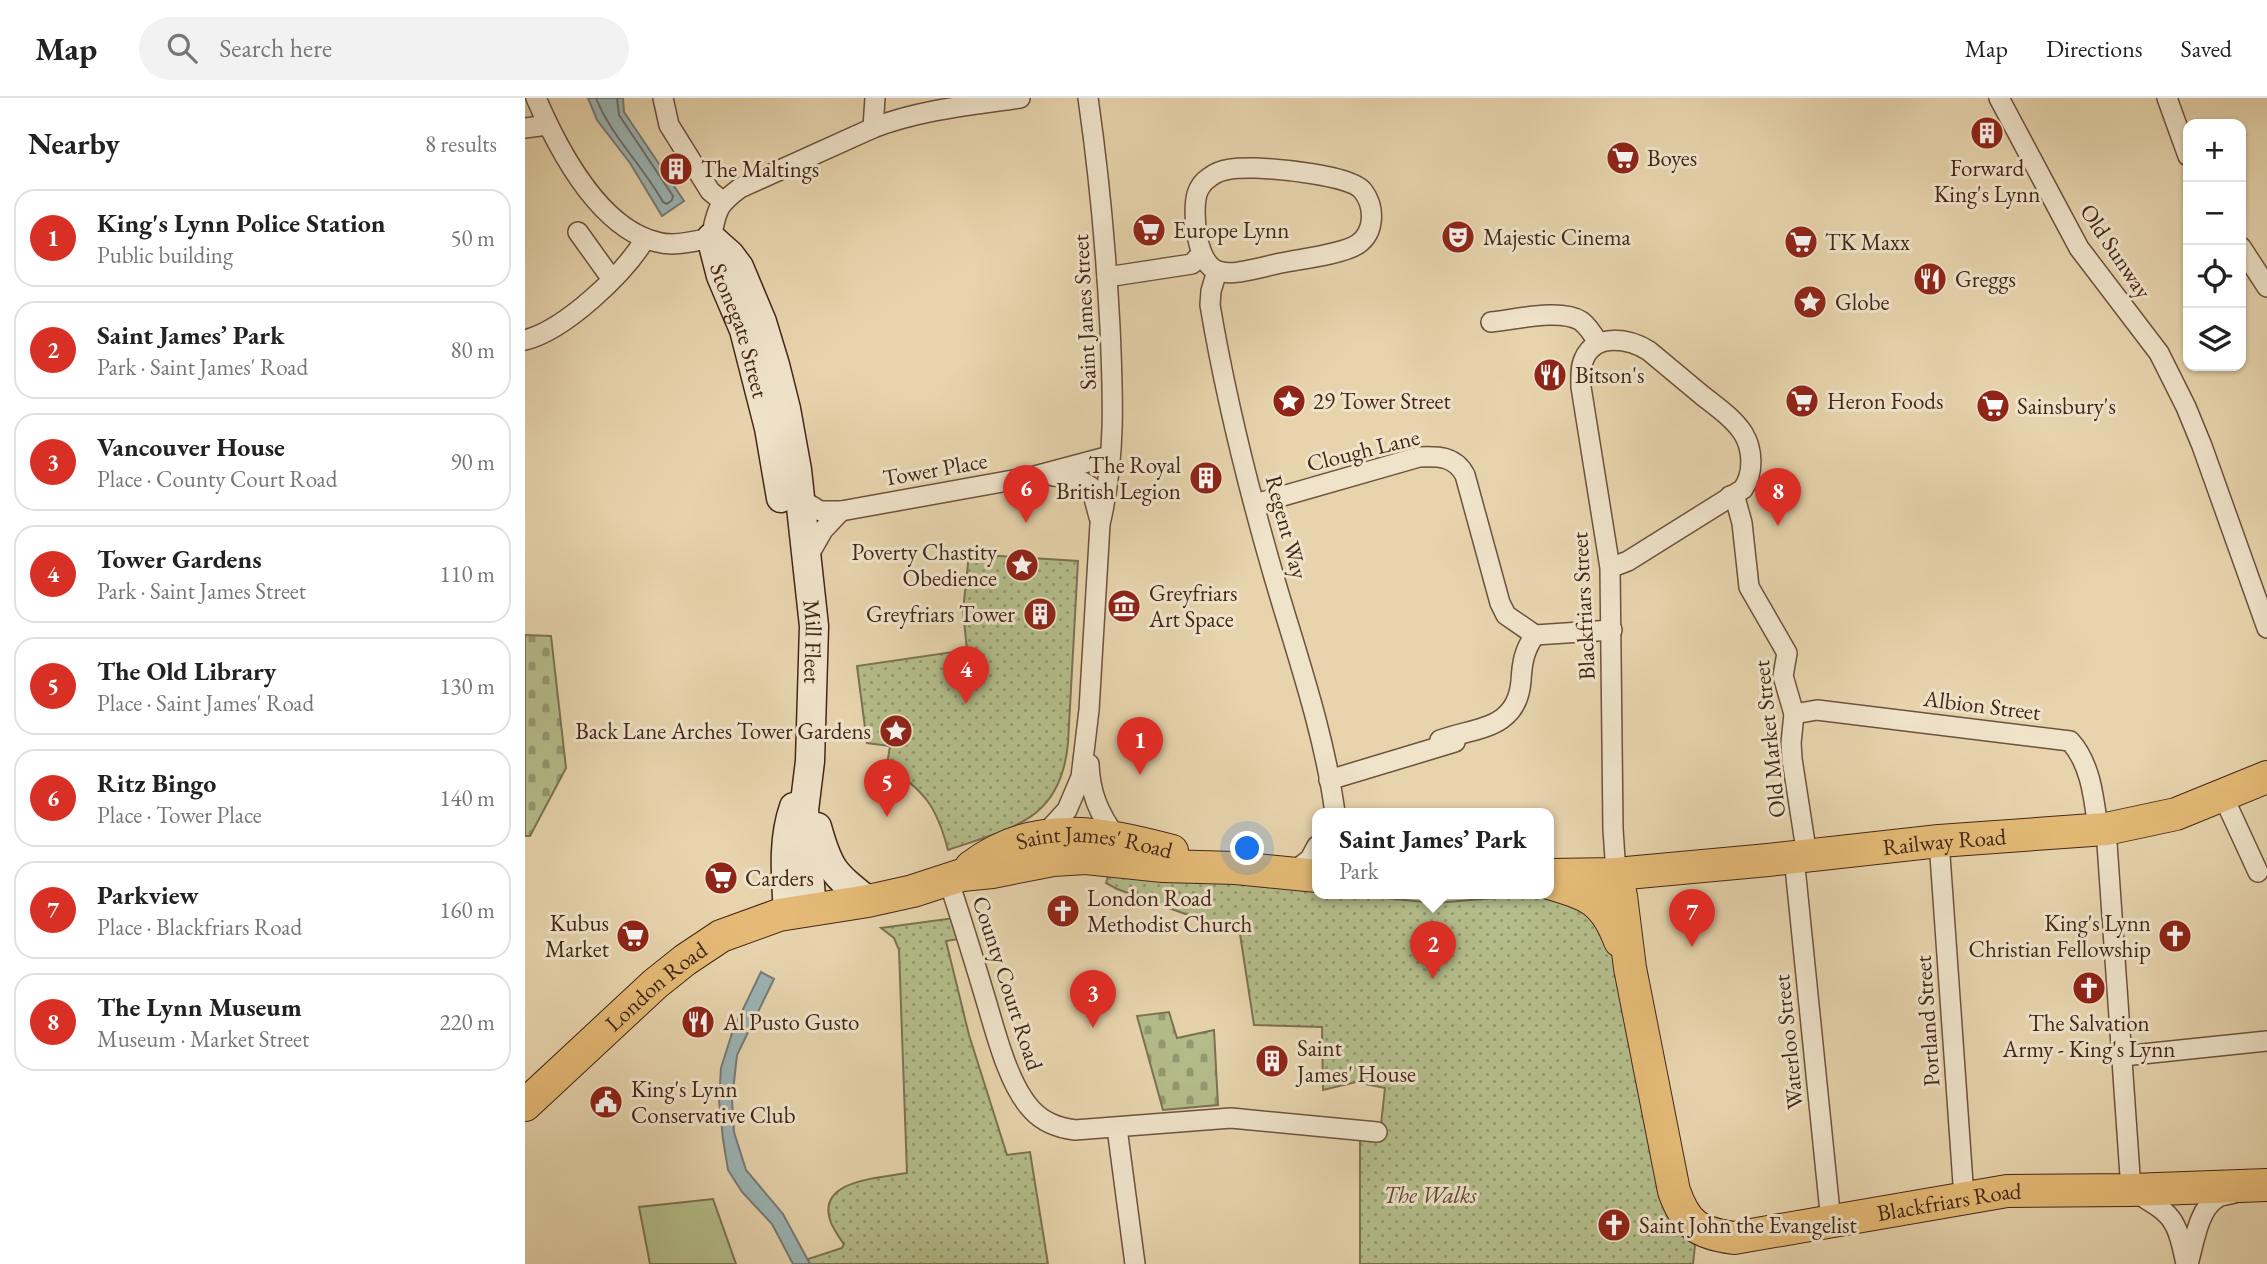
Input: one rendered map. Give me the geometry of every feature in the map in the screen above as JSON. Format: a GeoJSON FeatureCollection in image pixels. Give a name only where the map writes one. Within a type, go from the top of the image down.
{"type":"FeatureCollection","features":[{"type":"Feature","properties":{"kind":"main road","name":"Railway Road"},"geometry":{"type":"LineString","coordinates":[[1616,874],[1939,841],[2102,829],[2176,814],[2267,777]]}},
{"type":"Feature","properties":{"kind":"main road","name":"Saint James' Road"},"geometry":{"type":"LineString","coordinates":[[955,877],[989,853],[1044,835],[1075,832],[1116,837],[1236,868]]}},
{"type":"Feature","properties":{"kind":"main road","name":"Saint James' Road"},"geometry":{"type":"LineString","coordinates":[[800,911],[868,901],[955,877],[1053,860],[1086,858],[1305,875]]}},
{"type":"Feature","properties":{"kind":"main road"},"geometry":{"type":"LineString","coordinates":[[1554,875],[1616,874]]}},
{"type":"Feature","properties":{"kind":"main road","name":"Blackfriars Road"},"geometry":{"type":"LineString","coordinates":[[1616,874],[1630,968],[1674,1191],[1681,1211],[1697,1227],[1712,1235],[1734,1238],[2007,1191],[2264,1185]]}},
{"type":"Feature","properties":{"kind":"main road","name":"Blackfriars Road"},"geometry":{"type":"LineString","coordinates":[[1554,885],[1581,894],[1601,906],[1612,921],[1630,968]]}},
{"type":"Feature","properties":{"kind":"main road","name":"London Road"},"geometry":{"type":"LineString","coordinates":[[525,1105],[655,984],[685,960],[721,936],[800,911]]}},
{"type":"Feature","properties":{"kind":"street"},"geometry":{"type":"LineString","coordinates":[[536,98],[559,148],[586,187],[612,217],[645,239],[660,243],[711,238],[722,201],[740,188],[873,128],[913,116],[1020,98]]}},
{"type":"Feature","properties":{"kind":"street"},"geometry":{"type":"LineString","coordinates":[[663,98],[669,125],[710,191],[722,201]]}},
{"type":"Feature","properties":{"kind":"street"},"geometry":{"type":"LineString","coordinates":[[873,128],[875,98]]}},
{"type":"Feature","properties":{"kind":"street","name":"Saint James Street"},"geometry":{"type":"LineString","coordinates":[[1044,835],[1067,810],[1081,777],[1088,728],[1101,524],[1107,495],[1114,414],[1100,177],[1089,98]]}},
{"type":"Feature","properties":{"kind":"street","name":"Old Sunway"},"geometry":{"type":"LineString","coordinates":[[1999,98],[2080,247],[2159,353],[2186,407],[2267,628]]}},
{"type":"Feature","properties":{"kind":"street"},"geometry":{"type":"LineString","coordinates":[[2167,101],[2183,143]]}},
{"type":"Feature","properties":{"kind":"street"},"geometry":{"type":"LineString","coordinates":[[525,128],[547,125]]}},
{"type":"Feature","properties":{"kind":"street"},"geometry":{"type":"LineString","coordinates":[[1256,167],[1338,179],[1362,189],[1368,199],[1372,214],[1369,230],[1360,243],[1353,247],[1238,272],[1217,271],[1207,264],[1201,254],[1196,217],[1198,192],[1212,175],[1220,171],[1256,167]]}},
{"type":"Feature","properties":{"kind":"street"},"geometry":{"type":"LineString","coordinates":[[578,232],[611,278]]}},
{"type":"Feature","properties":{"kind":"street","name":"Stonegate Street"},"geometry":{"type":"LineString","coordinates":[[711,238],[739,267],[762,322],[786,409],[795,503],[797,629],[811,727]]}},
{"type":"Feature","properties":{"kind":"street"},"geometry":{"type":"LineString","coordinates":[[525,340],[546,332],[592,299],[638,252],[645,239]]}},
{"type":"Feature","properties":{"kind":"street"},"geometry":{"type":"LineString","coordinates":[[1107,277],[1192,264],[1201,254]]}},
{"type":"Feature","properties":{"kind":"street"},"geometry":{"type":"LineString","coordinates":[[2246,255],[2267,287]]}},
{"type":"Feature","properties":{"kind":"street","name":"Regent Way"},"geometry":{"type":"LineString","coordinates":[[1217,271],[1210,291],[1210,305],[1233,416],[1320,738],[1331,800]]}},
{"type":"Feature","properties":{"kind":"street"},"geometry":{"type":"LineString","coordinates":[[1491,322],[1555,315],[1570,317],[1582,322],[1598,344],[1615,340],[1636,343],[1719,409],[1744,434],[1751,467],[1748,482],[1743,489],[1627,561],[1610,568]]}},
{"type":"Feature","properties":{"kind":"street","name":"Blackfriars Street"},"geometry":{"type":"LineString","coordinates":[[1598,344],[1584,358],[1581,387],[1610,568],[1613,830],[1616,874]]}},
{"type":"Feature","properties":{"kind":"street","name":"Tower Place"},"geometry":{"type":"LineString","coordinates":[[795,503],[820,511],[841,511],[1038,475],[1110,456]]}},
{"type":"Feature","properties":{"kind":"street","name":"Clough Lane"},"geometry":{"type":"LineString","coordinates":[[1255,504],[1419,457],[1442,457],[1455,462],[1465,475],[1500,603],[1506,615],[1535,635]]}},
{"type":"Feature","properties":{"kind":"street","name":"Tower Place"},"geometry":{"type":"LineString","coordinates":[[1038,475],[1076,478],[1091,486]]}},
{"type":"Feature","properties":{"kind":"street","name":"Saint James Street"},"geometry":{"type":"LineString","coordinates":[[1091,486],[1101,524]]}},
{"type":"Feature","properties":{"kind":"street","name":"Old Market Street"},"geometry":{"type":"LineString","coordinates":[[1730,496],[1736,501],[1742,523],[1749,587],[1787,653],[1783,676],[1794,714],[1792,751],[1800,857]]}},
{"type":"Feature","properties":{"kind":"street","name":"Mill Fleet"},"geometry":{"type":"LineString","coordinates":[[795,503],[807,559],[814,626],[810,761],[804,810],[800,911]]}},
{"type":"Feature","properties":{"kind":"street"},"geometry":{"type":"LineString","coordinates":[[807,559],[814,542],[841,511]]}},
{"type":"Feature","properties":{"kind":"street"},"geometry":{"type":"LineString","coordinates":[[1331,800],[1360,769],[1438,748],[1499,721],[1510,712],[1517,701],[1522,659],[1535,635],[1612,630]]}},
{"type":"Feature","properties":{"kind":"street","name":"Albion Street"},"geometry":{"type":"LineString","coordinates":[[1794,714],[1817,710],[2070,741],[2076,748],[2087,773],[2102,829],[2123,1055],[2131,1190]]}},
{"type":"Feature","properties":{"kind":"street","name":"Saint James Street"},"geometry":{"type":"LineString","coordinates":[[1088,728],[1089,777],[1094,800],[1116,837]]}},
{"type":"Feature","properties":{"kind":"street"},"geometry":{"type":"LineString","coordinates":[[1440,740],[1458,733],[1478,731]]}},
{"type":"Feature","properties":{"kind":"street"},"geometry":{"type":"LineString","coordinates":[[810,761],[814,818],[825,858],[842,880],[868,901]]}},
{"type":"Feature","properties":{"kind":"street"},"geometry":{"type":"LineString","coordinates":[[2223,796],[2258,872]]}},
{"type":"Feature","properties":{"kind":"street","name":"Portland Street"},"geometry":{"type":"LineString","coordinates":[[1939,841],[1964,1198]]}},
{"type":"Feature","properties":{"kind":"street"},"geometry":{"type":"LineString","coordinates":[[1305,875],[1312,856]]}},
{"type":"Feature","properties":{"kind":"street","name":"Waterloo Street"},"geometry":{"type":"LineString","coordinates":[[1800,857],[1831,1222]]}},
{"type":"Feature","properties":{"kind":"street","name":"County Court Road"},"geometry":{"type":"LineString","coordinates":[[955,877],[995,1029],[1013,1079],[1023,1099],[1037,1114],[1058,1127],[1075,1130],[1117,1128],[1222,1117],[1349,1122],[1377,1132]]}},
{"type":"Feature","properties":{"kind":"street"},"geometry":{"type":"LineString","coordinates":[[2123,1055],[2267,1041]]}},
{"type":"Feature","properties":{"kind":"street"},"geometry":{"type":"LineString","coordinates":[[1117,1128],[1135,1264]]}},
{"type":"Feature","properties":{"kind":"street"},"geometry":{"type":"LineString","coordinates":[[2187,1264],[2203,1216],[2218,1197],[2264,1185]]}},
{"type":"Feature","properties":{"kind":"street"},"geometry":{"type":"LineString","coordinates":[[2131,1190],[2169,1216],[2178,1229],[2187,1264]]}},
{"type":"Feature","properties":{"kind":"green space"},"geometry":{"type":"Polygon","coordinates":[[[969,554],[1078,561],[1068,743],[1063,769],[1055,790],[1044,805],[1029,818],[1012,827],[948,850],[939,821],[927,801],[887,765],[890,746],[867,743],[857,666],[967,650],[963,611],[969,554]]]}},
{"type":"Feature","properties":{"kind":"green space"},"geometry":{"type":"Polygon","coordinates":[[[525,635],[551,636],[566,768],[530,836],[525,836],[525,635]]]}},
{"type":"Feature","properties":{"kind":"green space","name":"The Walks"},"geometry":{"type":"Polygon","coordinates":[[[1110,870],[1312,890],[1312,899],[1395,899],[1434,903],[1573,896],[1610,931],[1671,1225],[1695,1245],[1693,1264],[1360,1264],[1360,1139],[1381,1124],[1385,1088],[1356,1082],[1323,1090],[1322,1027],[1254,1025],[1240,934],[1106,883],[1110,870]]]}},
{"type":"Feature","properties":{"kind":"green space"},"geometry":{"type":"Polygon","coordinates":[[[954,918],[959,939],[946,941],[969,1035],[1007,1155],[1030,1152],[1048,1264],[810,1264],[808,1259],[842,1248],[844,1244],[832,1225],[828,1210],[831,1199],[840,1190],[866,1180],[907,1173],[899,950],[894,938],[881,928],[954,918]]]}},
{"type":"Feature","properties":{"kind":"green space"},"geometry":{"type":"Polygon","coordinates":[[[1169,1012],[1177,1038],[1214,1030],[1218,1105],[1163,1110],[1137,1016],[1169,1012]]]}},
{"type":"Feature","properties":{"kind":"green space"},"geometry":{"type":"Polygon","coordinates":[[[713,1199],[736,1264],[650,1264],[639,1207],[713,1199]]]}},
{"type":"Feature","properties":{"kind":"water"},"geometry":{"type":"Polygon","coordinates":[[[588,98],[623,98],[624,112],[684,201],[662,216],[630,163],[597,120],[588,98]]]}},
{"type":"Feature","properties":{"kind":"water"},"geometry":{"type":"Polygon","coordinates":[[[761,972],[774,979],[737,1055],[732,1100],[734,1132],[746,1170],[783,1214],[810,1264],[793,1264],[772,1224],[742,1192],[728,1170],[719,1100],[721,1068],[733,1030],[761,972]]]}},
{"type":"Feature","properties":{"kind":"place","name":"Forward King's Lynn"},"geometry":{"type":"Point","coordinates":[1987,133]}},
{"type":"Feature","properties":{"kind":"place","name":"Boyes"},"geometry":{"type":"Point","coordinates":[1623,158]}},
{"type":"Feature","properties":{"kind":"place","name":"The Maltings"},"geometry":{"type":"Point","coordinates":[676,169]}},
{"type":"Feature","properties":{"kind":"place","name":"Europe Lynn"},"geometry":{"type":"Point","coordinates":[1149,230]}},
{"type":"Feature","properties":{"kind":"place","name":"Majestic Cinema"},"geometry":{"type":"Point","coordinates":[1458,237]}},
{"type":"Feature","properties":{"kind":"place","name":"TK Maxx"},"geometry":{"type":"Point","coordinates":[1801,242]}},
{"type":"Feature","properties":{"kind":"place","name":"Greggs"},"geometry":{"type":"Point","coordinates":[1930,279]}},
{"type":"Feature","properties":{"kind":"place","name":"Globe"},"geometry":{"type":"Point","coordinates":[1810,302]}},
{"type":"Feature","properties":{"kind":"place","name":"Bitson's"},"geometry":{"type":"Point","coordinates":[1550,375]}},
{"type":"Feature","properties":{"kind":"place","name":"29 Tower Street"},"geometry":{"type":"Point","coordinates":[1289,401]}},
{"type":"Feature","properties":{"kind":"place","name":"Heron Foods"},"geometry":{"type":"Point","coordinates":[1802,401]}},
{"type":"Feature","properties":{"kind":"place","name":"Sainsbury's"},"geometry":{"type":"Point","coordinates":[1993,406]}},
{"type":"Feature","properties":{"kind":"place","name":"The Royal British Legion"},"geometry":{"type":"Point","coordinates":[1206,478]}},
{"type":"Feature","properties":{"kind":"place","name":"Ritz Bingo"},"geometry":{"type":"Point","coordinates":[1026,523]}},
{"type":"Feature","properties":{"kind":"place","name":"The Lynn Museum"},"geometry":{"type":"Point","coordinates":[1778,526]}},
{"type":"Feature","properties":{"kind":"place","name":"Poverty Chastity Obedience"},"geometry":{"type":"Point","coordinates":[1022,565]}},
{"type":"Feature","properties":{"kind":"place","name":"Greyfriars Art Space"},"geometry":{"type":"Point","coordinates":[1124,606]}},
{"type":"Feature","properties":{"kind":"place","name":"Greyfriars Tower"},"geometry":{"type":"Point","coordinates":[1040,614]}},
{"type":"Feature","properties":{"kind":"place","name":"Tower Gardens"},"geometry":{"type":"Point","coordinates":[966,704]}},
{"type":"Feature","properties":{"kind":"place","name":"Back Lane Arches Tower Gardens"},"geometry":{"type":"Point","coordinates":[896,731]}},
{"type":"Feature","properties":{"kind":"place","name":"King's Lynn Police Station"},"geometry":{"type":"Point","coordinates":[1140,775]}},
{"type":"Feature","properties":{"kind":"place","name":"The Old Library"},"geometry":{"type":"Point","coordinates":[887,817]}},
{"type":"Feature","properties":{"kind":"place","name":"Carders"},"geometry":{"type":"Point","coordinates":[721,878]}},
{"type":"Feature","properties":{"kind":"place","name":"London Road Methodist Church"},"geometry":{"type":"Point","coordinates":[1063,911]}},
{"type":"Feature","properties":{"kind":"place","name":"Kubus Market"},"geometry":{"type":"Point","coordinates":[633,936]}},
{"type":"Feature","properties":{"kind":"place","name":"King's Lynn Christian Fellowship"},"geometry":{"type":"Point","coordinates":[2175,936]}},
{"type":"Feature","properties":{"kind":"place","name":"Parkview"},"geometry":{"type":"Point","coordinates":[1692,947]}},
{"type":"Feature","properties":{"kind":"place","name":"Saint James’ Park"},"geometry":{"type":"Point","coordinates":[1433,979]}},
{"type":"Feature","properties":{"kind":"place","name":"The Salvation Army - King's Lynn"},"geometry":{"type":"Point","coordinates":[2089,988]}},
{"type":"Feature","properties":{"kind":"place","name":"Al Pusto Gusto"},"geometry":{"type":"Point","coordinates":[698,1022]}},
{"type":"Feature","properties":{"kind":"place","name":"Vancouver House"},"geometry":{"type":"Point","coordinates":[1093,1028]}},
{"type":"Feature","properties":{"kind":"place","name":"Saint James' House"},"geometry":{"type":"Point","coordinates":[1272,1061]}},
{"type":"Feature","properties":{"kind":"place","name":"King's Lynn Conservative Club"},"geometry":{"type":"Point","coordinates":[606,1102]}},
{"type":"Feature","properties":{"kind":"place","name":"Saint John the Evangelist"},"geometry":{"type":"Point","coordinates":[1614,1225]}}]}
